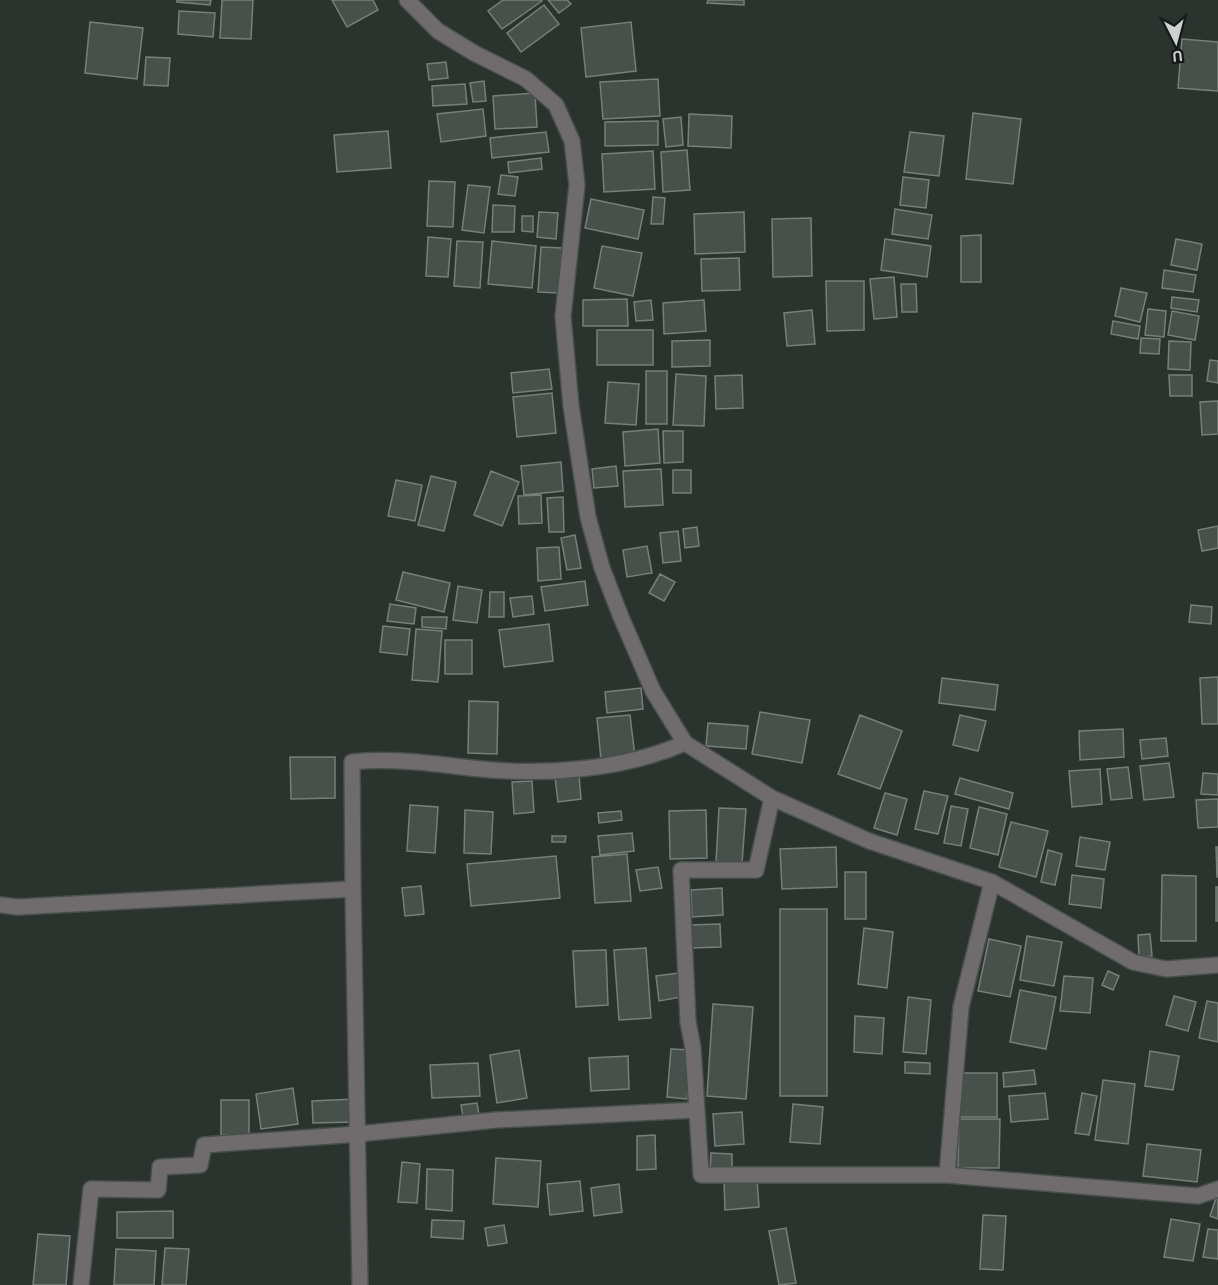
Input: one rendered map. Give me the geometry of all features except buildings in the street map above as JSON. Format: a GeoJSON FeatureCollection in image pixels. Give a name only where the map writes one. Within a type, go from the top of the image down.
{"type":"FeatureCollection","features":[{"type":"Feature","properties":{"kind":"street"},"geometry":{"type":"LineString","coordinates":[[407,0],[438,31],[474,53],[526,79],[556,105],[572,141],[577,185],[563,316],[572,406],[588,517],[602,568],[653,692],[685,743],[772,798],[869,841],[992,882],[1133,962],[1166,969],[1218,965]]}},
{"type":"Feature","properties":{"kind":"street"},"geometry":{"type":"LineString","coordinates":[[360,1285],[352,762],[399,759],[434,761],[471,768],[537,770],[638,759],[685,743]]}},
{"type":"Feature","properties":{"kind":"street"},"geometry":{"type":"LineString","coordinates":[[772,798],[756,870],[681,870],[688,1022],[693,1048],[700,1170],[704,1177],[805,1174],[947,1175],[1198,1196],[1218,1189]]}},
{"type":"Feature","properties":{"kind":"street"},"geometry":{"type":"LineString","coordinates":[[947,1175],[961,1007],[992,882]]}},
{"type":"Feature","properties":{"kind":"street"},"geometry":{"type":"LineString","coordinates":[[0,905],[18,907],[353,889]]}},
{"type":"Feature","properties":{"kind":"street"},"geometry":{"type":"LineString","coordinates":[[81,1285],[91,1189],[158,1190],[160,1167],[200,1166],[204,1145],[358,1134],[496,1120],[696,1110]]}}]}
